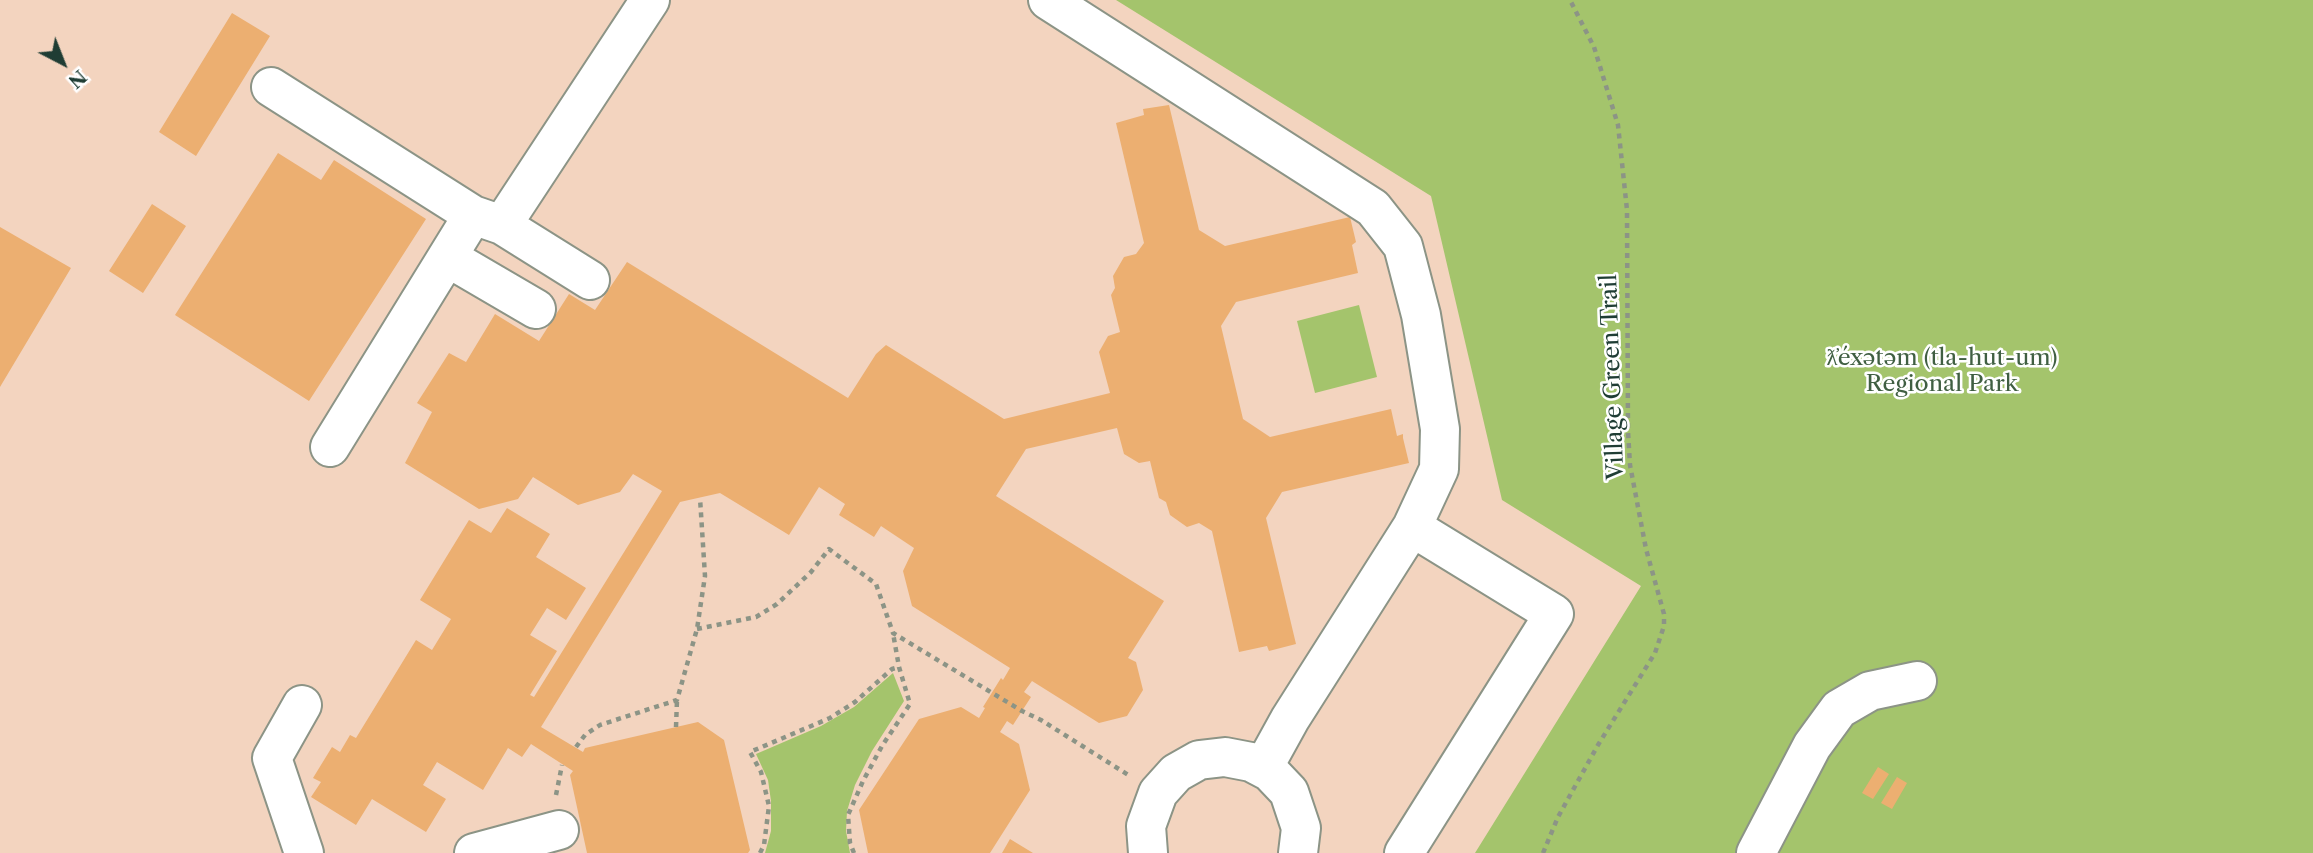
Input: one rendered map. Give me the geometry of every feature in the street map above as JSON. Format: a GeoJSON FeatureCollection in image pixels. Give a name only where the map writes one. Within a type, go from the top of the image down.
{"type":"FeatureCollection","features":[{"type":"Feature","properties":{"kind":"lane"},"geometry":{"type":"LineString","coordinates":[[330,447],[447,257],[487,220],[650,0]]}},
{"type":"Feature","properties":{"kind":"lane"},"geometry":{"type":"LineString","coordinates":[[1048,0],[1373,208],[1403,246],[1421,315],[1440,429],[1439,468],[1412,527],[1290,719],[1263,768]]}},
{"type":"Feature","properties":{"kind":"lane"},"geometry":{"type":"LineString","coordinates":[[271,87],[487,220],[590,279]]}},
{"type":"Feature","properties":{"kind":"lane"},"geometry":{"type":"LineString","coordinates":[[447,257],[536,309]]}},
{"type":"Feature","properties":{"kind":"lane"},"geometry":{"type":"LineString","coordinates":[[1404,853],[1554,614],[1412,527]]}},
{"type":"Feature","properties":{"kind":"lane"},"geometry":{"type":"LineString","coordinates":[[1756,853],[1812,746],[1839,709],[1870,691],[1917,681]]}},
{"type":"Feature","properties":{"kind":"lane"},"geometry":{"type":"LineString","coordinates":[[302,705],[272,758],[304,853]]}},
{"type":"Feature","properties":{"kind":"lane"},"geometry":{"type":"LineString","coordinates":[[1148,853],[1146,826],[1158,793],[1176,774],[1199,760],[1225,757],[1251,762],[1263,768],[1289,792],[1301,828],[1298,853]]}},
{"type":"Feature","properties":{"kind":"lane"},"geometry":{"type":"LineString","coordinates":[[474,853],[559,831]]}},
{"type":"Feature","properties":{"kind":"path","name":"Village Green Trail"},"geometry":{"type":"LineString","coordinates":[[1543,853],[1558,817],[1598,745],[1655,653],[1664,626],[1664,614],[1646,549],[1630,465],[1627,210],[1618,125],[1594,47],[1570,0]]}},
{"type":"Feature","properties":{"kind":"path"},"geometry":{"type":"LineString","coordinates":[[676,727],[677,700],[697,629],[705,576],[700,498]]}},
{"type":"Feature","properties":{"kind":"path"},"geometry":{"type":"LineString","coordinates":[[697,629],[756,617],[777,604],[811,572],[829,549],[876,584],[893,633],[910,704],[882,746],[848,815],[850,843],[854,853]]}},
{"type":"Feature","properties":{"kind":"path"},"geometry":{"type":"LineString","coordinates":[[893,633],[1158,793]]}},
{"type":"Feature","properties":{"kind":"path"},"geometry":{"type":"LineString","coordinates":[[760,853],[764,845],[769,806],[761,772],[750,752],[830,718],[855,702],[892,669],[899,667]]}},
{"type":"Feature","properties":{"kind":"path"},"geometry":{"type":"LineString","coordinates":[[576,747],[585,735],[600,725],[677,700]]}},
{"type":"Feature","properties":{"kind":"shaded area"},"geometry":{"type":"Polygon","coordinates":[[[0,0],[1135,0],[1442,193],[1647,585],[1481,853],[0,853],[0,0]]]}},
{"type":"Feature","properties":{"kind":"green space","name":"ƛ̓éxətəm (tla-hut-um) Regional Park"},"geometry":{"type":"Polygon","coordinates":[[[1116,0],[2313,0],[2313,853],[1475,853],[1641,586],[1502,500],[1431,196],[1116,0]]]}},
{"type":"Feature","properties":{"kind":"green space"},"geometry":{"type":"Polygon","coordinates":[[[1359,305],[1377,377],[1315,393],[1297,321],[1359,305]]]}},
{"type":"Feature","properties":{"kind":"green space"},"geometry":{"type":"Polygon","coordinates":[[[893,673],[904,701],[872,751],[855,785],[847,811],[846,831],[850,853],[765,853],[771,831],[771,801],[768,780],[756,754],[821,726],[854,707],[893,673]]]}},
{"type":"Feature","properties":{"kind":"building"},"geometry":{"type":"Polygon","coordinates":[[[232,13],[270,36],[196,156],[159,132],[232,13]]]}},
{"type":"Feature","properties":{"kind":"building"},"geometry":{"type":"Polygon","coordinates":[[[1169,105],[1199,230],[1225,246],[1350,217],[1356,242],[1352,245],[1358,273],[1236,302],[1221,326],[1243,419],[1270,437],[1391,409],[1397,436],[1403,434],[1409,463],[1282,492],[1266,518],[1296,644],[1269,651],[1267,646],[1239,652],[1212,531],[1199,523],[1187,527],[1170,515],[1166,502],[1159,498],[1150,461],[1139,463],[1124,454],[1117,428],[1026,449],[996,496],[1164,601],[1128,658],[1136,662],[1143,690],[1127,716],[1099,723],[1032,681],[1024,692],[1031,697],[1013,725],[1007,721],[1000,732],[1019,744],[1030,790],[990,853],[868,853],[859,810],[919,719],[961,707],[979,718],[985,708],[983,707],[1010,668],[912,606],[903,571],[914,548],[881,526],[874,537],[839,515],[845,504],[819,487],[789,535],[720,493],[680,502],[541,727],[583,752],[585,748],[698,722],[724,740],[750,850],[748,853],[587,853],[570,775],[573,771],[531,744],[522,757],[508,748],[483,790],[437,762],[423,785],[446,799],[426,832],[372,799],[356,825],[311,797],[321,782],[313,778],[332,747],[340,752],[350,735],[356,738],[416,640],[432,650],[451,619],[420,600],[469,520],[491,533],[507,508],[550,534],[536,557],[586,588],[566,620],[547,608],[530,635],[557,651],[530,695],[534,697],[662,491],[633,474],[620,492],[578,505],[533,477],[518,499],[479,509],[405,463],[432,412],[417,403],[449,353],[466,362],[495,314],[539,341],[569,294],[595,310],[627,262],[848,398],[876,354],[886,345],[1004,419],[1110,393],[1099,352],[1108,336],[1120,332],[1111,295],[1115,288],[1113,276],[1124,257],[1136,254],[1144,243],[1116,123],[1144,115],[1143,109],[1169,105]]]}},
{"type":"Feature","properties":{"kind":"building"},"geometry":{"type":"Polygon","coordinates":[[[278,153],[321,180],[334,160],[426,219],[309,401],[175,315],[278,153]]]}},
{"type":"Feature","properties":{"kind":"building"},"geometry":{"type":"Polygon","coordinates":[[[152,204],[186,226],[143,293],[109,271],[152,204]]]}},
{"type":"Feature","properties":{"kind":"building"},"geometry":{"type":"Polygon","coordinates":[[[0,227],[71,268],[0,387],[0,227]]]}},
{"type":"Feature","properties":{"kind":"building"},"geometry":{"type":"Polygon","coordinates":[[[1878,767],[1889,774],[1873,799],[1862,793],[1878,767]]]}},
{"type":"Feature","properties":{"kind":"building"},"geometry":{"type":"Polygon","coordinates":[[[1897,777],[1907,783],[1892,809],[1881,803],[1897,777]]]}},
{"type":"Feature","properties":{"kind":"building"},"geometry":{"type":"Polygon","coordinates":[[[1010,839],[1033,853],[1002,853],[1010,839]]]}}]}
